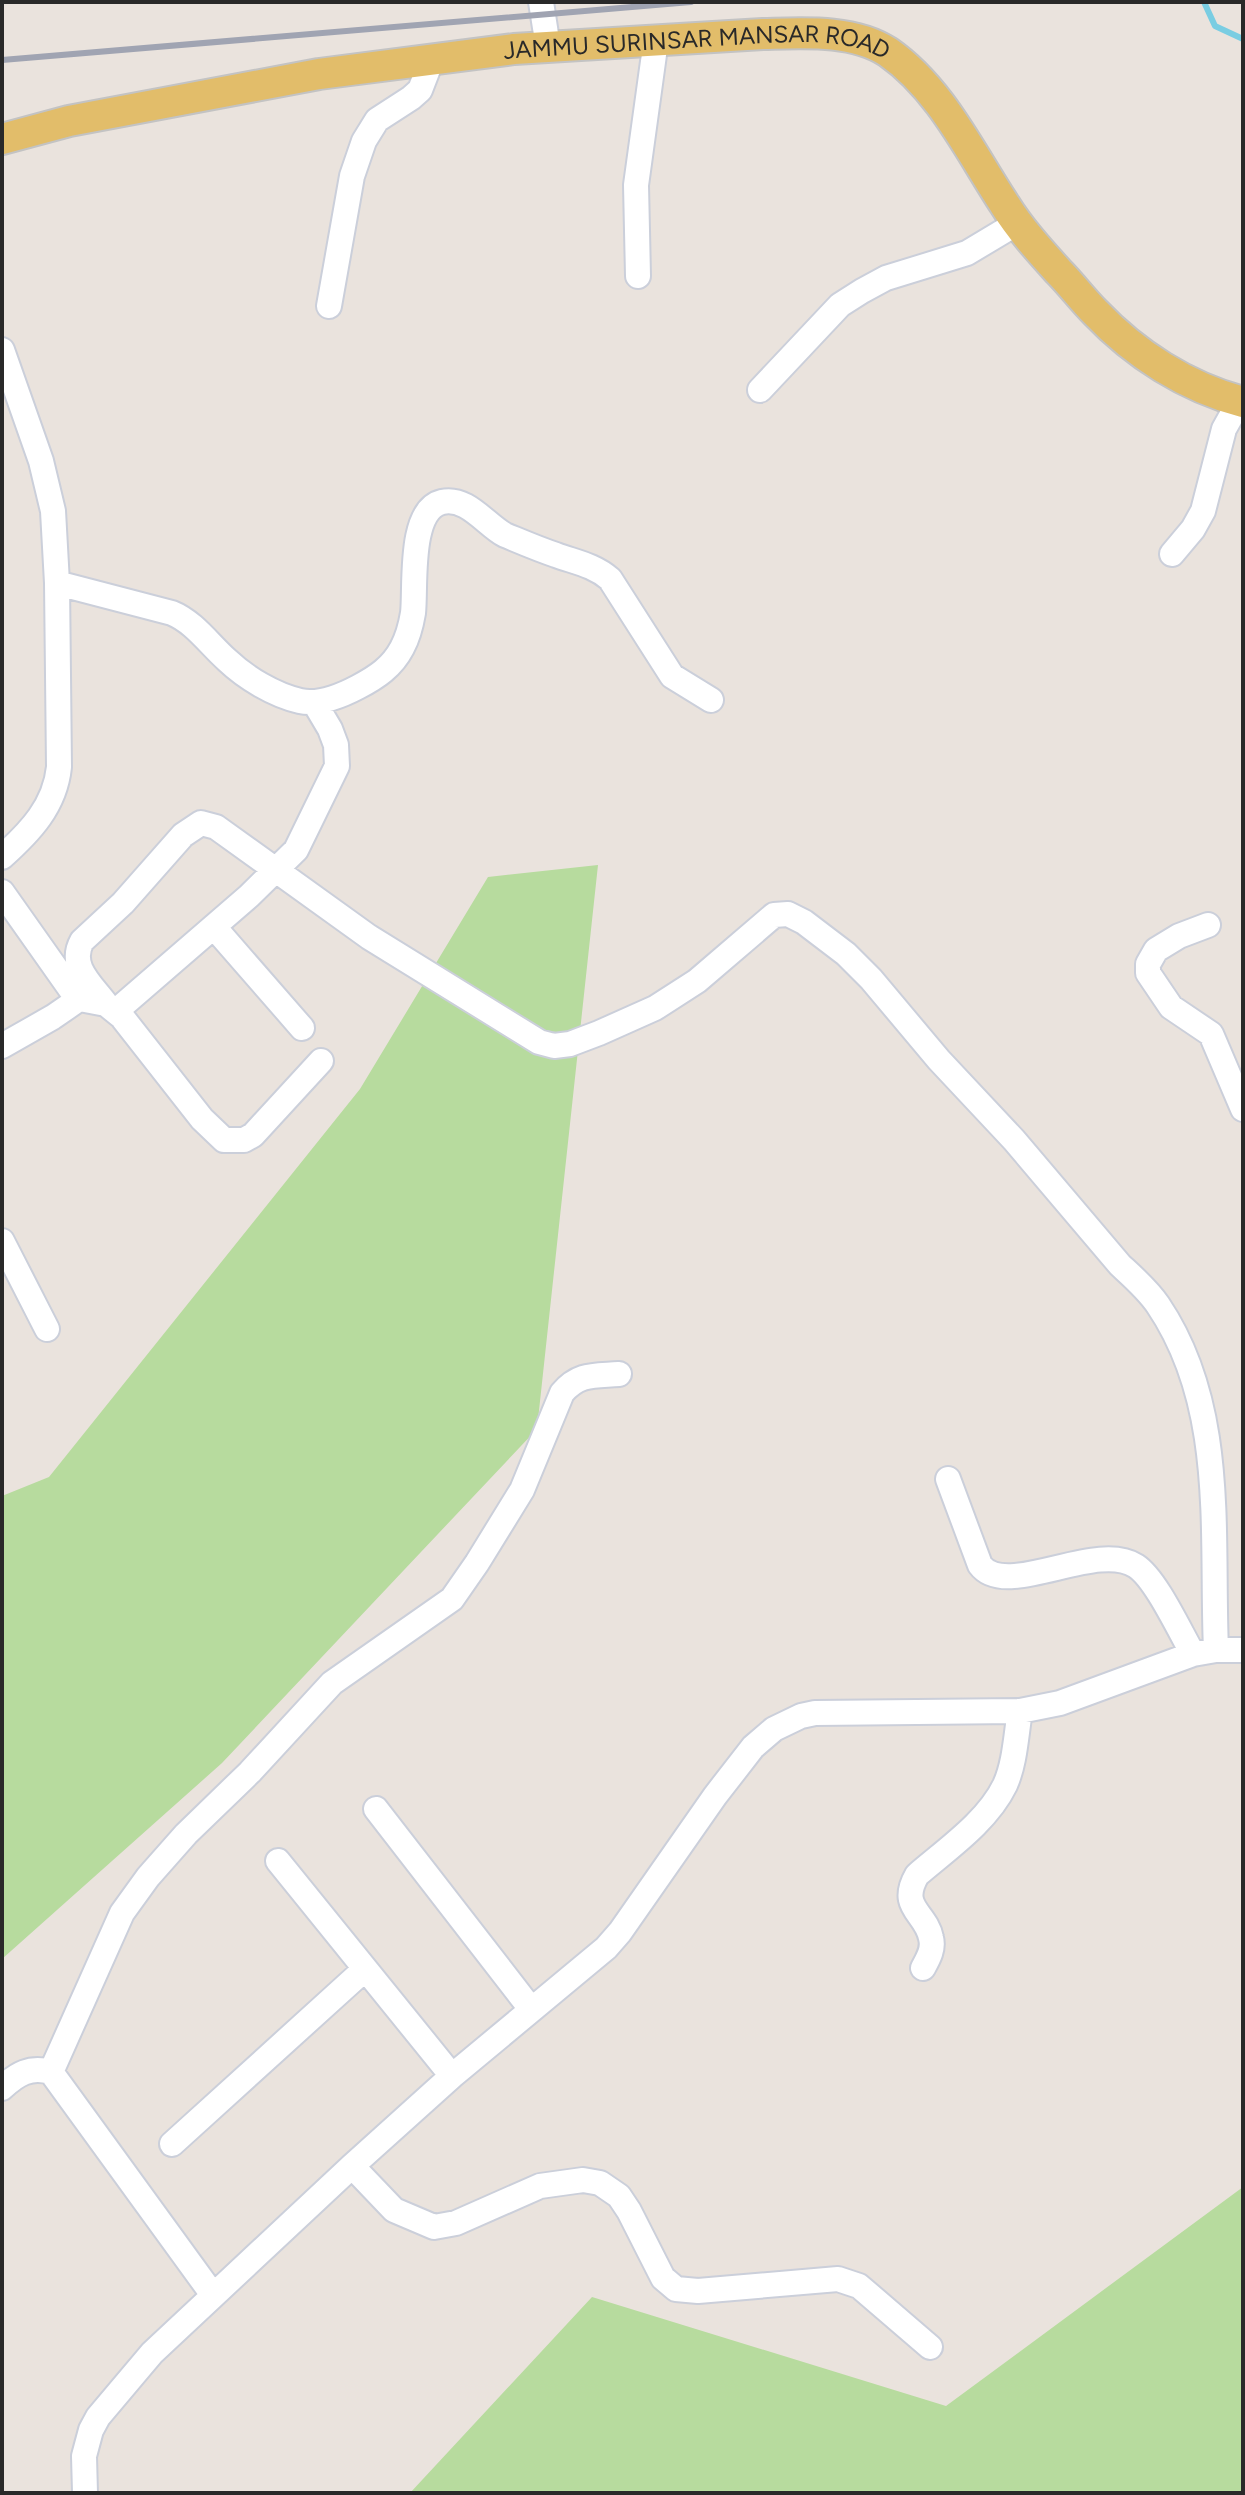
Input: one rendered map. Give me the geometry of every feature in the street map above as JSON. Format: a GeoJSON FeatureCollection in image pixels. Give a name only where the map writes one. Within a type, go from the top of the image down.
{"type":"FeatureCollection","features":[{"type":"Feature","properties":{"kind":"main road","name":"JAMMU SURINSAR MANSAR ROAD"},"geometry":{"type":"LineString","coordinates":[[2,139],[69,121],[319,74],[432,59],[656,40],[804,33],[846,37],[887,51],[935,96],[1017,223],[1095,312],[1133,346],[1169,372],[1241,402]]}},
{"type":"Feature","properties":{"kind":"street"},"geometry":{"type":"LineString","coordinates":[[541,2],[548,47]]}},
{"type":"Feature","properties":{"kind":"street"},"geometry":{"type":"LineString","coordinates":[[638,276],[636,185],[656,40]]}},
{"type":"Feature","properties":{"kind":"street"},"geometry":{"type":"LineString","coordinates":[[329,306],[352,176],[364,141],[377,120],[420,90],[432,59]]}},
{"type":"Feature","properties":{"kind":"street"},"geometry":{"type":"LineString","coordinates":[[760,390],[840,305],[886,278],[967,253],[1017,223]]}},
{"type":"Feature","properties":{"kind":"street"},"geometry":{"type":"LineString","coordinates":[[2,350],[41,461],[53,511],[57,583],[57,784],[48,808],[19,843],[2,857]]}},
{"type":"Feature","properties":{"kind":"street"},"geometry":{"type":"LineString","coordinates":[[1172,554],[1193,529],[1203,511],[1224,429],[1241,402]]}},
{"type":"Feature","properties":{"kind":"street"},"geometry":{"type":"LineString","coordinates":[[57,583],[180,616],[247,676],[280,695],[314,702],[349,692],[389,667],[403,647],[413,611],[414,562],[429,510],[443,502],[461,505],[500,532],[537,549],[600,570],[610,579],[672,676],[711,700]]}},
{"type":"Feature","properties":{"kind":"street"},"geometry":{"type":"LineString","coordinates":[[111,1007],[214,927],[296,850],[337,766],[336,745],[314,702]]}},
{"type":"Feature","properties":{"kind":"street"},"geometry":{"type":"LineString","coordinates":[[321,1061],[253,1135],[244,1140],[224,1140],[202,1119],[81,972],[77,962],[78,948],[189,830],[201,823],[216,827],[382,945],[539,1042],[554,1046],[570,1044],[655,1008],[697,981],[774,915],[788,914],[804,922],[846,954],[871,979],[939,1060],[1014,1140],[1120,1265],[1157,1303],[1172,1328],[1200,1401],[1211,1464],[1205,1652]]}},
{"type":"Feature","properties":{"kind":"street"},"geometry":{"type":"LineString","coordinates":[[2,892],[56,972],[79,999],[111,1007]]}},
{"type":"Feature","properties":{"kind":"street"},"geometry":{"type":"LineString","coordinates":[[1208,925],[1179,936],[1156,950],[1148,964],[1148,973],[1171,1007],[1211,1034],[1243,1109]]}},
{"type":"Feature","properties":{"kind":"street"},"geometry":{"type":"LineString","coordinates":[[214,927],[302,1028]]}},
{"type":"Feature","properties":{"kind":"street"},"geometry":{"type":"LineString","coordinates":[[2,1046],[79,999]]}},
{"type":"Feature","properties":{"kind":"street"},"geometry":{"type":"LineString","coordinates":[[2,1241],[47,1329]]}},
{"type":"Feature","properties":{"kind":"street"},"geometry":{"type":"LineString","coordinates":[[51,2072],[122,1913],[148,1877],[332,1683],[452,1599],[522,1490],[562,1393],[573,1381],[583,1377],[619,1374]]}},
{"type":"Feature","properties":{"kind":"street"},"geometry":{"type":"LineString","coordinates":[[948,1479],[984,1571],[993,1576],[1007,1577],[1102,1560],[1129,1562],[1139,1568],[1205,1652]]}},
{"type":"Feature","properties":{"kind":"street"},"geometry":{"type":"LineString","coordinates":[[85,2493],[84,2456],[91,2430],[98,2417],[152,2353],[452,2076],[606,1948],[715,1796],[753,1747],[774,1729],[815,1713],[1020,1711],[1060,1703],[1205,1652],[1243,1650]]}},
{"type":"Feature","properties":{"kind":"street"},"geometry":{"type":"LineString","coordinates":[[923,1968],[932,1939],[913,1905],[910,1894],[912,1884],[917,1875],[977,1822],[1004,1786],[1010,1770],[1020,1711]]}},
{"type":"Feature","properties":{"kind":"street"},"geometry":{"type":"LineString","coordinates":[[376,1809],[531,2009]]}},
{"type":"Feature","properties":{"kind":"street"},"geometry":{"type":"LineString","coordinates":[[278,1861],[452,2076]]}},
{"type":"Feature","properties":{"kind":"street"},"geometry":{"type":"LineString","coordinates":[[172,2144],[365,1969]]}},
{"type":"Feature","properties":{"kind":"street"},"geometry":{"type":"LineString","coordinates":[[2,2088],[23,2072],[51,2072],[213,2295]]}},
{"type":"Feature","properties":{"kind":"street"},"geometry":{"type":"LineString","coordinates":[[352,2166],[384,2202],[416,2220],[442,2227],[540,2186],[583,2180],[600,2183],[619,2196],[663,2278],[676,2289],[698,2291],[838,2279],[859,2286],[930,2347]]}},
{"type":"Feature","properties":{"kind":"green space"},"geometry":{"type":"Polygon","coordinates":[[[598,865],[537,1429],[222,1763],[2,1959],[2,1496],[49,1477],[360,1089],[488,877],[598,865]]]}},
{"type":"Feature","properties":{"kind":"green space"},"geometry":{"type":"Polygon","coordinates":[[[1243,2187],[1243,2493],[410,2493],[592,2297],[946,2406],[1243,2187]]]}},
{"type":"Feature","properties":{"kind":"waterway"},"geometry":{"type":"LineString","coordinates":[[1204,2],[1215,26],[1243,39]]}},
{"type":"Feature","properties":{"kind":"railway"},"geometry":{"type":"LineString","coordinates":[[2,60],[691,2]]}}]}
